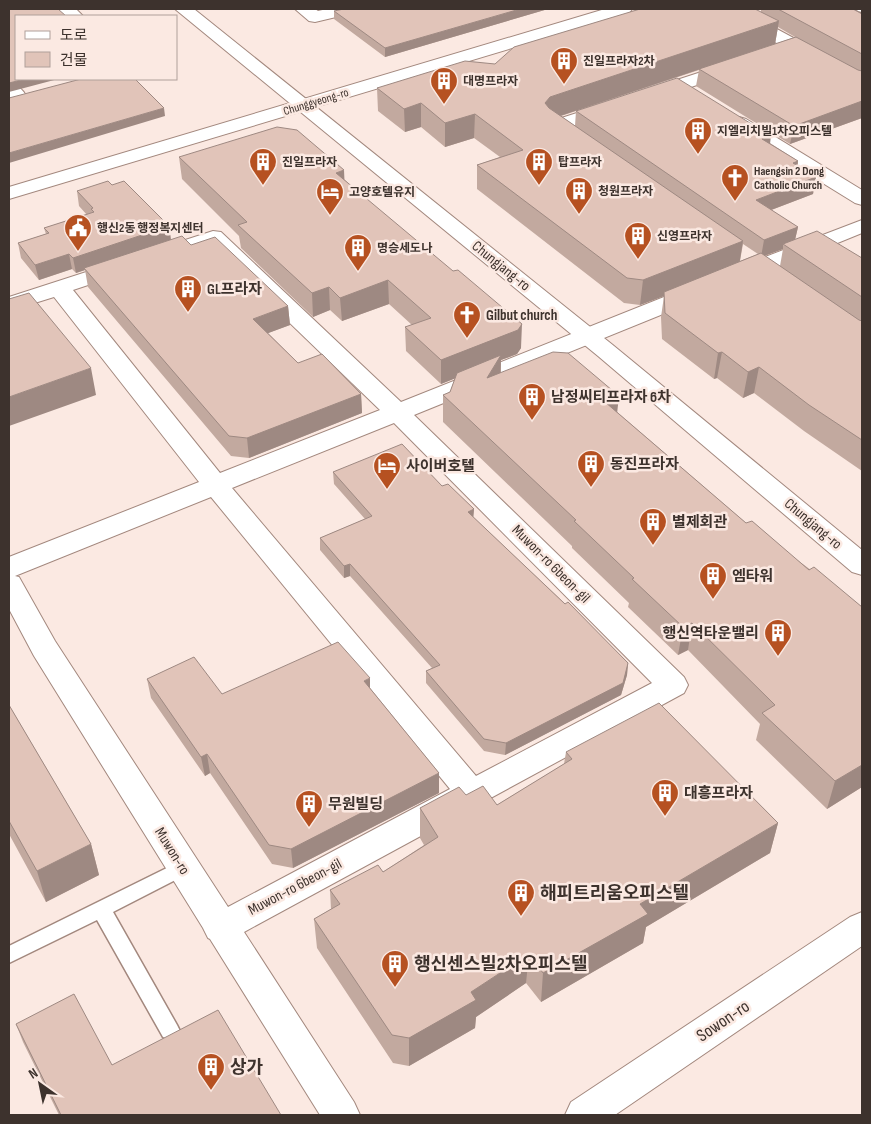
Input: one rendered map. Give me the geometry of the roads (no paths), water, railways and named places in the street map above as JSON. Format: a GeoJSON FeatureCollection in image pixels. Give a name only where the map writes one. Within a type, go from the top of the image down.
{"type":"FeatureCollection","features":[{"type":"Feature","properties":{"kind":"street","name":"Chungjang-ro"},"geometry":{"type":"LineString","coordinates":[[184,9],[588,336],[862,565]]}},
{"type":"Feature","properties":{"kind":"street"},"geometry":{"type":"LineString","coordinates":[[304,9],[315,17],[347,9]]}},
{"type":"Feature","properties":{"kind":"street","name":"Chunggyeong-ro"},"geometry":{"type":"LineString","coordinates":[[9,193],[624,9]]}},
{"type":"Feature","properties":{"kind":"street"},"geometry":{"type":"LineString","coordinates":[[728,9],[862,82]]}},
{"type":"Feature","properties":{"kind":"street"},"geometry":{"type":"LineString","coordinates":[[774,52],[795,46]]}},
{"type":"Feature","properties":{"kind":"street"},"geometry":{"type":"LineString","coordinates":[[588,149],[556,126],[686,91],[748,62]]}},
{"type":"Feature","properties":{"kind":"street"},"geometry":{"type":"LineString","coordinates":[[12,95],[37,92]]}},
{"type":"Feature","properties":{"kind":"street"},"geometry":{"type":"LineString","coordinates":[[720,111],[862,199]]}},
{"type":"Feature","properties":{"kind":"street"},"geometry":{"type":"LineString","coordinates":[[9,568],[862,226]]}},
{"type":"Feature","properties":{"kind":"street","name":"Muwon-ro 6beon-gil"},"geometry":{"type":"LineString","coordinates":[[9,304],[213,237],[397,412],[673,685],[220,928]]}},
{"type":"Feature","properties":{"kind":"street"},"geometry":{"type":"LineString","coordinates":[[59,288],[216,486],[472,793]]}},
{"type":"Feature","properties":{"kind":"street","name":"Muwon-ro"},"geometry":{"type":"LineString","coordinates":[[9,584],[44,648],[220,928],[315,1072],[341,1115]]}},
{"type":"Feature","properties":{"kind":"street","name":"Sowon-ro"},"geometry":{"type":"LineString","coordinates":[[584,1115],[860,934]]}},
{"type":"Feature","properties":{"kind":"lane"},"geometry":{"type":"LineString","coordinates":[[9,955],[183,868]]}},
{"type":"Feature","properties":{"kind":"lane"},"geometry":{"type":"LineString","coordinates":[[101,909],[170,1031]]}},
{"type":"Feature","properties":{"kind":"place","name":"진일프라자2차"},"geometry":{"type":"Point","coordinates":[564,85]}},
{"type":"Feature","properties":{"kind":"place","name":"대명프라자"},"geometry":{"type":"Point","coordinates":[444,105]}},
{"type":"Feature","properties":{"kind":"place","name":"지엘리치빌1차오피스텔"},"geometry":{"type":"Point","coordinates":[698,155]}},
{"type":"Feature","properties":{"kind":"place","name":"진일프라자"},"geometry":{"type":"Point","coordinates":[263,186]}},
{"type":"Feature","properties":{"kind":"place","name":"탑프라자"},"geometry":{"type":"Point","coordinates":[539,186]}},
{"type":"Feature","properties":{"kind":"place","name":"Haengsin 2 Dong Catholic Church"},"geometry":{"type":"Point","coordinates":[735,202]}},
{"type":"Feature","properties":{"kind":"place","name":"청원프라자"},"geometry":{"type":"Point","coordinates":[579,215]}},
{"type":"Feature","properties":{"kind":"place","name":"고양호텔유지"},"geometry":{"type":"Point","coordinates":[330,216]}},
{"type":"Feature","properties":{"kind":"place","name":"행신2동 행정복지센터"},"geometry":{"type":"Point","coordinates":[78,252]}},
{"type":"Feature","properties":{"kind":"place","name":"신영프라자"},"geometry":{"type":"Point","coordinates":[638,260]}},
{"type":"Feature","properties":{"kind":"place","name":"명승세도나"},"geometry":{"type":"Point","coordinates":[358,272]}},
{"type":"Feature","properties":{"kind":"place","name":"GL프라자"},"geometry":{"type":"Point","coordinates":[188,313]}},
{"type":"Feature","properties":{"kind":"place","name":"Gilbut church"},"geometry":{"type":"Point","coordinates":[467,339]}},
{"type":"Feature","properties":{"kind":"place","name":"남정씨티프라자 6차"},"geometry":{"type":"Point","coordinates":[532,421]}},
{"type":"Feature","properties":{"kind":"place","name":"동진프라자"},"geometry":{"type":"Point","coordinates":[591,488]}},
{"type":"Feature","properties":{"kind":"place","name":"사이버호텔"},"geometry":{"type":"Point","coordinates":[387,490]}},
{"type":"Feature","properties":{"kind":"place","name":"별제회관"},"geometry":{"type":"Point","coordinates":[653,546]}},
{"type":"Feature","properties":{"kind":"place","name":"엠타워"},"geometry":{"type":"Point","coordinates":[713,600]}},
{"type":"Feature","properties":{"kind":"place","name":"행신역타운밸리"},"geometry":{"type":"Point","coordinates":[778,657]}},
{"type":"Feature","properties":{"kind":"place","name":"대흥프라자"},"geometry":{"type":"Point","coordinates":[665,817]}},
{"type":"Feature","properties":{"kind":"place","name":"무원빌딩"},"geometry":{"type":"Point","coordinates":[309,828]}},
{"type":"Feature","properties":{"kind":"place","name":"해피트리움오피스텔"},"geometry":{"type":"Point","coordinates":[521,917]}},
{"type":"Feature","properties":{"kind":"place","name":"행신센스빌2차오피스텔"},"geometry":{"type":"Point","coordinates":[395,988]}},
{"type":"Feature","properties":{"kind":"place","name":"상가"},"geometry":{"type":"Point","coordinates":[211,1091]}}]}
